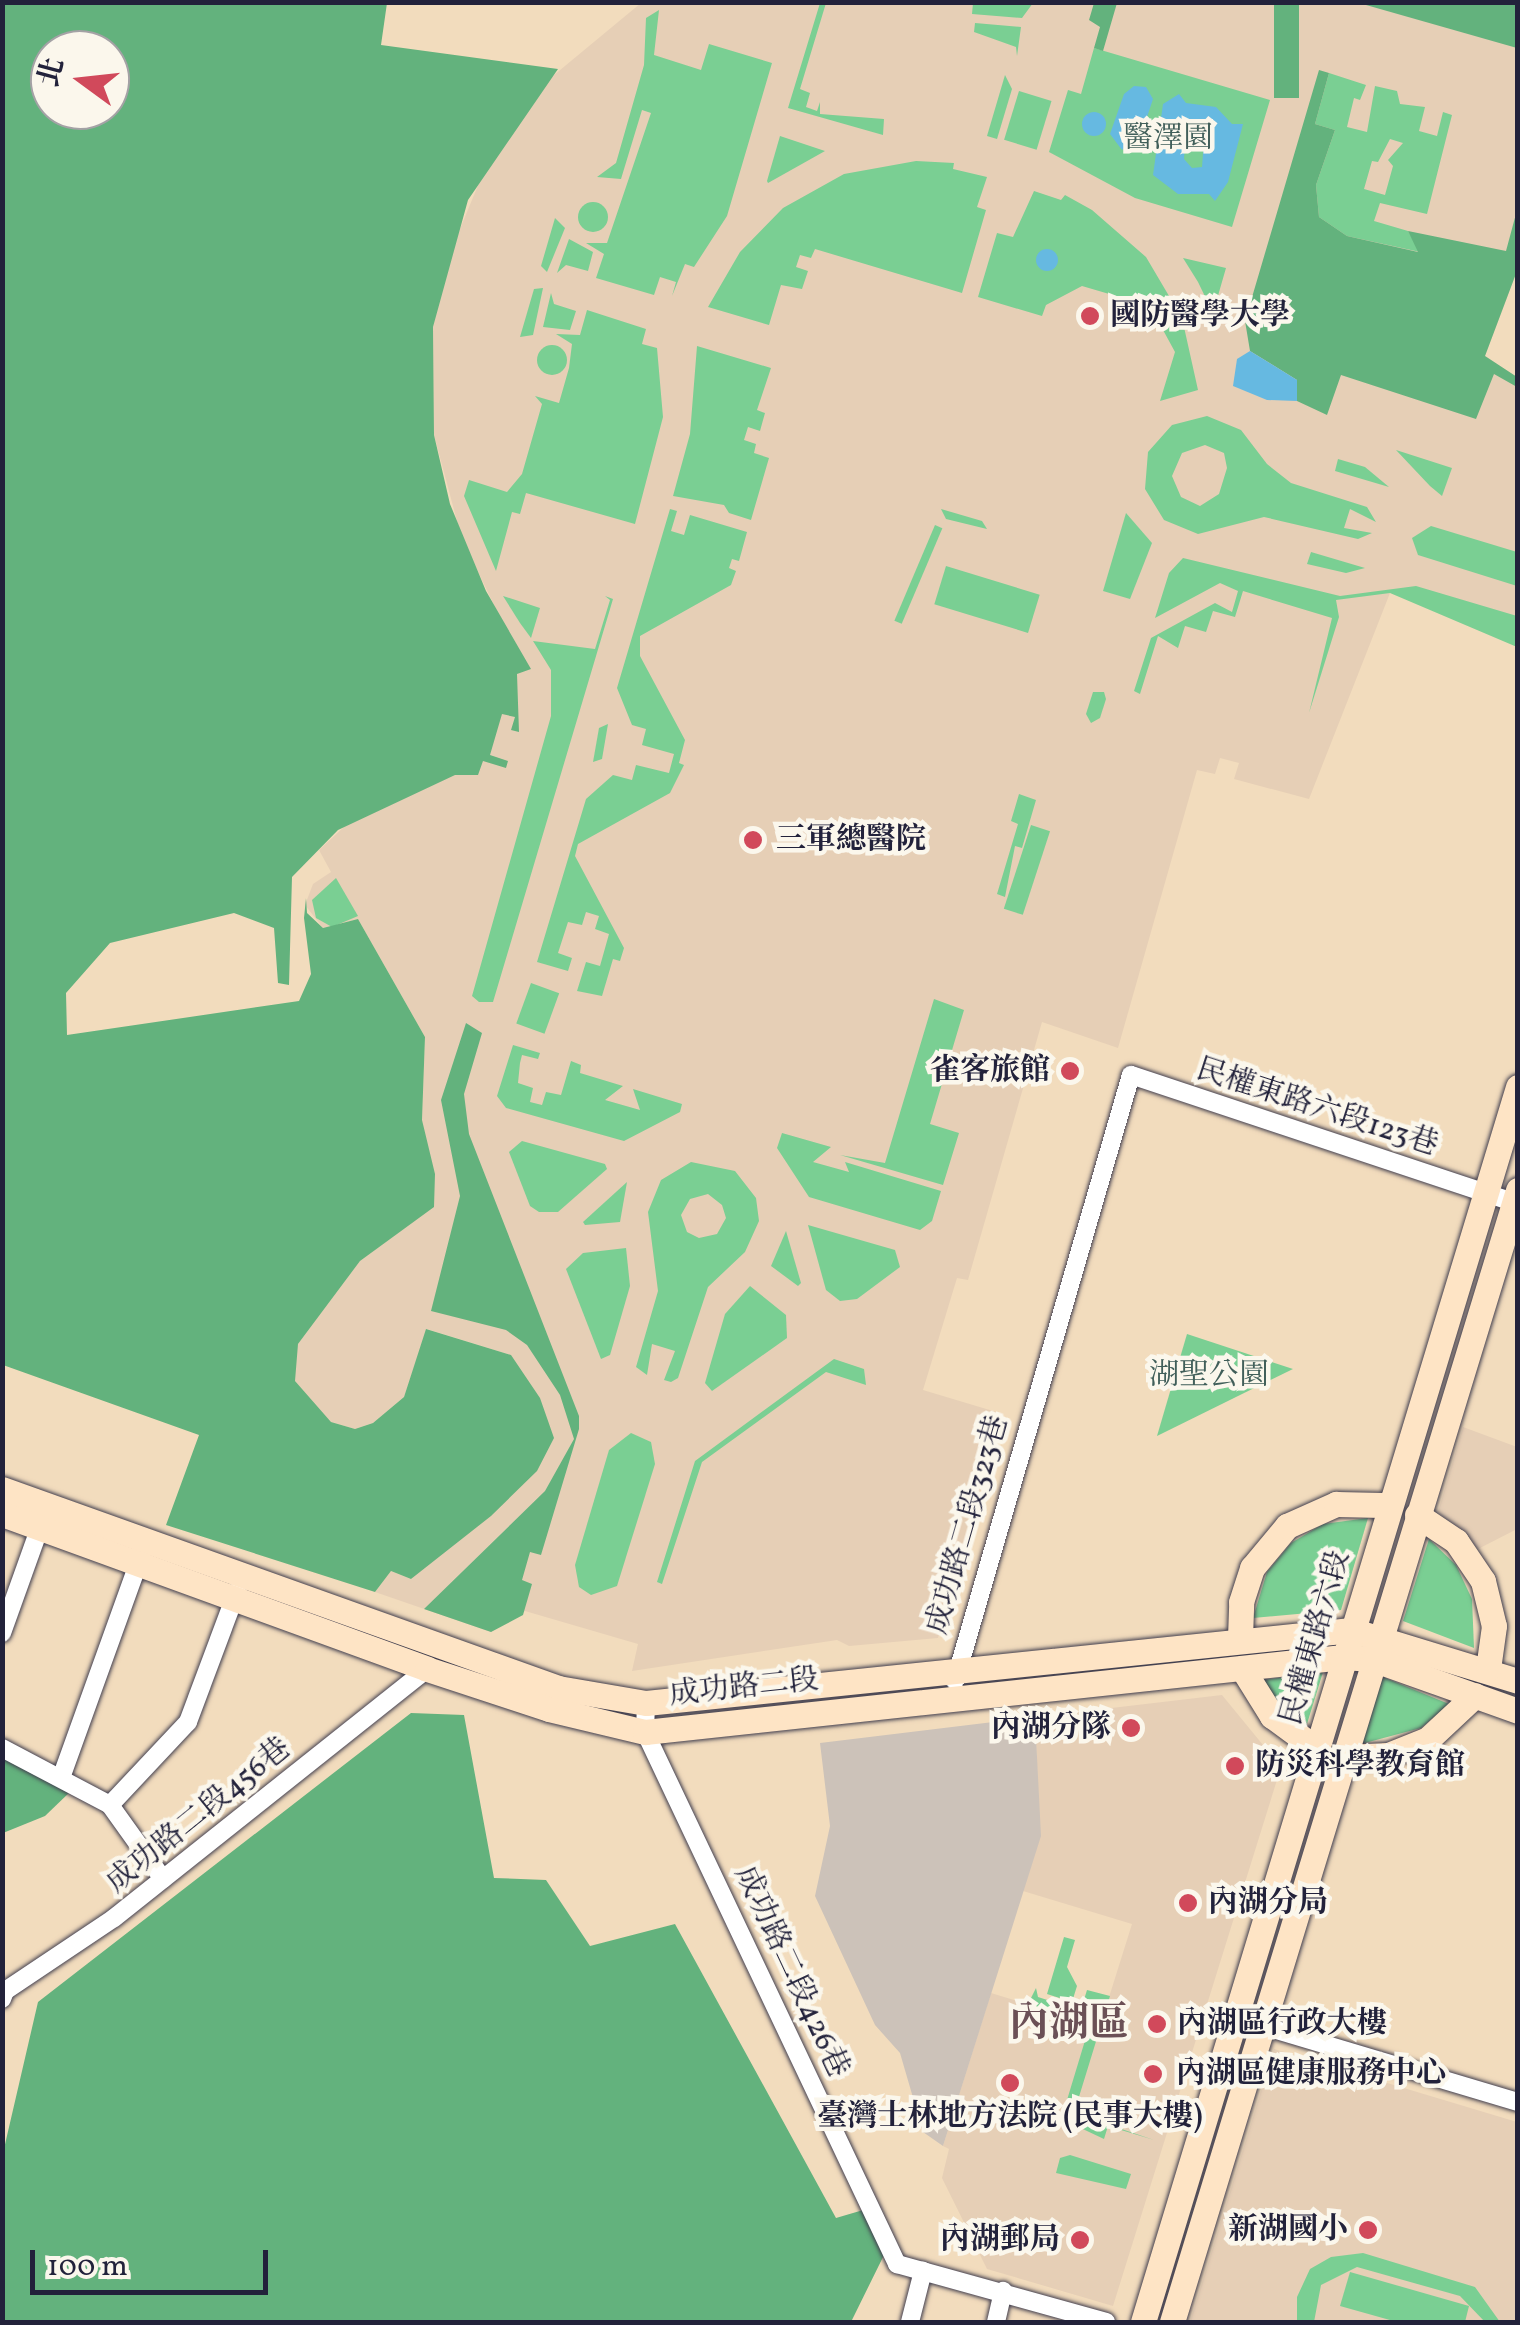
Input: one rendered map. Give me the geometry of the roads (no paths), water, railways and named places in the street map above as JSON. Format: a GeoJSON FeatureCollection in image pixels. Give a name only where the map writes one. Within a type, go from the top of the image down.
{"type":"FeatureCollection","features":[{"type":"Feature","properties":{"kind":"main road","name":"民權東路六段"},"geometry":{"type":"LineString","coordinates":[[1143,2322],[1518,1086]]}},
{"type":"Feature","properties":{"kind":"main road","name":"民權東路六段"},"geometry":{"type":"LineString","coordinates":[[1172,2322],[1516,1198]]}},
{"type":"Feature","properties":{"kind":"main road","name":"成功路二段"},"geometry":{"type":"LineString","coordinates":[[2,1489],[142,1552]]}},
{"type":"Feature","properties":{"kind":"main road"},"geometry":{"type":"LineString","coordinates":[[1240,1638],[1240,1602],[1252,1568],[1287,1526],[1336,1504],[1390,1505]]}},
{"type":"Feature","properties":{"kind":"main road","name":"成功路二段"},"geometry":{"type":"LineString","coordinates":[[2,1514],[142,1552],[558,1688],[646,1703],[1242,1668],[1343,1657],[1372,1660],[1518,1711]]}},
{"type":"Feature","properties":{"kind":"main road"},"geometry":{"type":"LineString","coordinates":[[1417,1515],[1456,1542],[1483,1581],[1494,1626],[1488,1669]]}},
{"type":"Feature","properties":{"kind":"main road","name":"成功路二段"},"geometry":{"type":"LineString","coordinates":[[239,1584],[428,1669],[549,1710],[645,1732],[1240,1638],[1351,1630],[1380,1634],[1518,1681]]}},
{"type":"Feature","properties":{"kind":"main road"},"geometry":{"type":"LineString","coordinates":[[1242,1668],[1272,1716],[1317,1749]]}},
{"type":"Feature","properties":{"kind":"main road"},"geometry":{"type":"LineString","coordinates":[[1345,1756],[1388,1755],[1428,1740],[1475,1695]]}},
{"type":"Feature","properties":{"kind":"street","name":"民權東路六段123巷"},"geometry":{"type":"LineString","coordinates":[[1131,1075],[1485,1193],[1516,1198]]}},
{"type":"Feature","properties":{"kind":"street","name":"成功路二段323巷"},"geometry":{"type":"LineString","coordinates":[[956,1685],[1042,1368],[1131,1075]]}},
{"type":"Feature","properties":{"kind":"street"},"geometry":{"type":"LineString","coordinates":[[2,1633],[40,1527]]}},
{"type":"Feature","properties":{"kind":"street"},"geometry":{"type":"LineString","coordinates":[[61,1778],[142,1552]]}},
{"type":"Feature","properties":{"kind":"street"},"geometry":{"type":"LineString","coordinates":[[110,1806],[188,1722],[239,1584]]}},
{"type":"Feature","properties":{"kind":"street","name":"成功路二段456巷"},"geometry":{"type":"LineString","coordinates":[[2,2000],[5,1990],[163,1878],[428,1669]]}},
{"type":"Feature","properties":{"kind":"street","name":"成功路二段426巷"},"geometry":{"type":"LineString","coordinates":[[646,1703],[645,1732],[897,2264],[924,2271]]}},
{"type":"Feature","properties":{"kind":"street"},"geometry":{"type":"LineString","coordinates":[[2,1748],[110,1806],[163,1878]]}},
{"type":"Feature","properties":{"kind":"street"},"geometry":{"type":"LineString","coordinates":[[1262,2026],[1518,2102]]}},
{"type":"Feature","properties":{"kind":"street"},"geometry":{"type":"LineString","coordinates":[[910,2322],[924,2271],[1003,2290],[1106,2322]]}},
{"type":"Feature","properties":{"kind":"street"},"geometry":{"type":"LineString","coordinates":[[996,2322],[1003,2290]]}},
{"type":"Feature","properties":{"kind":"water"},"geometry":{"type":"Polygon","coordinates":[[[1134,86],[1146,87],[1153,99],[1141,135],[1122,150],[1110,134],[1124,94],[1134,86]]]}},
{"type":"Feature","properties":{"kind":"water"},"geometry":{"type":"Polygon","coordinates":[[[1179,94],[1186,103],[1216,107],[1232,124],[1243,124],[1228,182],[1215,201],[1209,194],[1178,194],[1153,175],[1163,104],[1179,94]],[[1186,131],[1184,159],[1192,168],[1202,167],[1204,139],[1186,131]]]}},
{"type":"Feature","properties":{"kind":"water"},"geometry":{"type":"Polygon","coordinates":[[[1094,112],[1103,115],[1103,133],[1094,136],[1085,133],[1082,124],[1085,115],[1094,112]]]}},
{"type":"Feature","properties":{"kind":"water"},"geometry":{"type":"Polygon","coordinates":[[[1047,249],[1055,252],[1055,268],[1047,271],[1039,268],[1036,260],[1039,252],[1047,249]]]}},
{"type":"Feature","properties":{"kind":"water"},"geometry":{"type":"Polygon","coordinates":[[[1250,351],[1297,380],[1297,401],[1267,400],[1233,386],[1237,359],[1250,351]]]}},
{"type":"Feature","properties":{"kind":"place","name":"國防醫學大學"},"geometry":{"type":"Point","coordinates":[1090,316]}},
{"type":"Feature","properties":{"kind":"place","name":"三軍總醫院"},"geometry":{"type":"Point","coordinates":[753,840]}},
{"type":"Feature","properties":{"kind":"place","name":"雀客旅館"},"geometry":{"type":"Point","coordinates":[1070,1071]}},
{"type":"Feature","properties":{"kind":"place","name":"內湖分隊"},"geometry":{"type":"Point","coordinates":[1131,1728]}},
{"type":"Feature","properties":{"kind":"place","name":"防災科學教育館"},"geometry":{"type":"Point","coordinates":[1235,1766]}},
{"type":"Feature","properties":{"kind":"place","name":"內湖分局"},"geometry":{"type":"Point","coordinates":[1188,1903]}},
{"type":"Feature","properties":{"kind":"place","name":"內湖區行政大樓"},"geometry":{"type":"Point","coordinates":[1157,2024]}},
{"type":"Feature","properties":{"kind":"place","name":"內湖區健康服務中心"},"geometry":{"type":"Point","coordinates":[1153,2074]}},
{"type":"Feature","properties":{"kind":"place","name":"臺灣士林地方法院 (民事大樓)"},"geometry":{"type":"Point","coordinates":[1010,2083]}},
{"type":"Feature","properties":{"kind":"place","name":"新湖國小"},"geometry":{"type":"Point","coordinates":[1368,2230]}},
{"type":"Feature","properties":{"kind":"place","name":"內湖郵局"},"geometry":{"type":"Point","coordinates":[1080,2240]}},
{"type":"Feature","properties":{"kind":"district","name":"內湖區"},"geometry":{"type":"Point","coordinates":[1069,2025]}},
{"type":"Feature","properties":{"kind":"park label","name":"醫澤園"},"geometry":{"type":"Point","coordinates":[1168,139]}},
{"type":"Feature","properties":{"kind":"park label","name":"湖聖公園"},"geometry":{"type":"Point","coordinates":[1209,1376]}}]}
